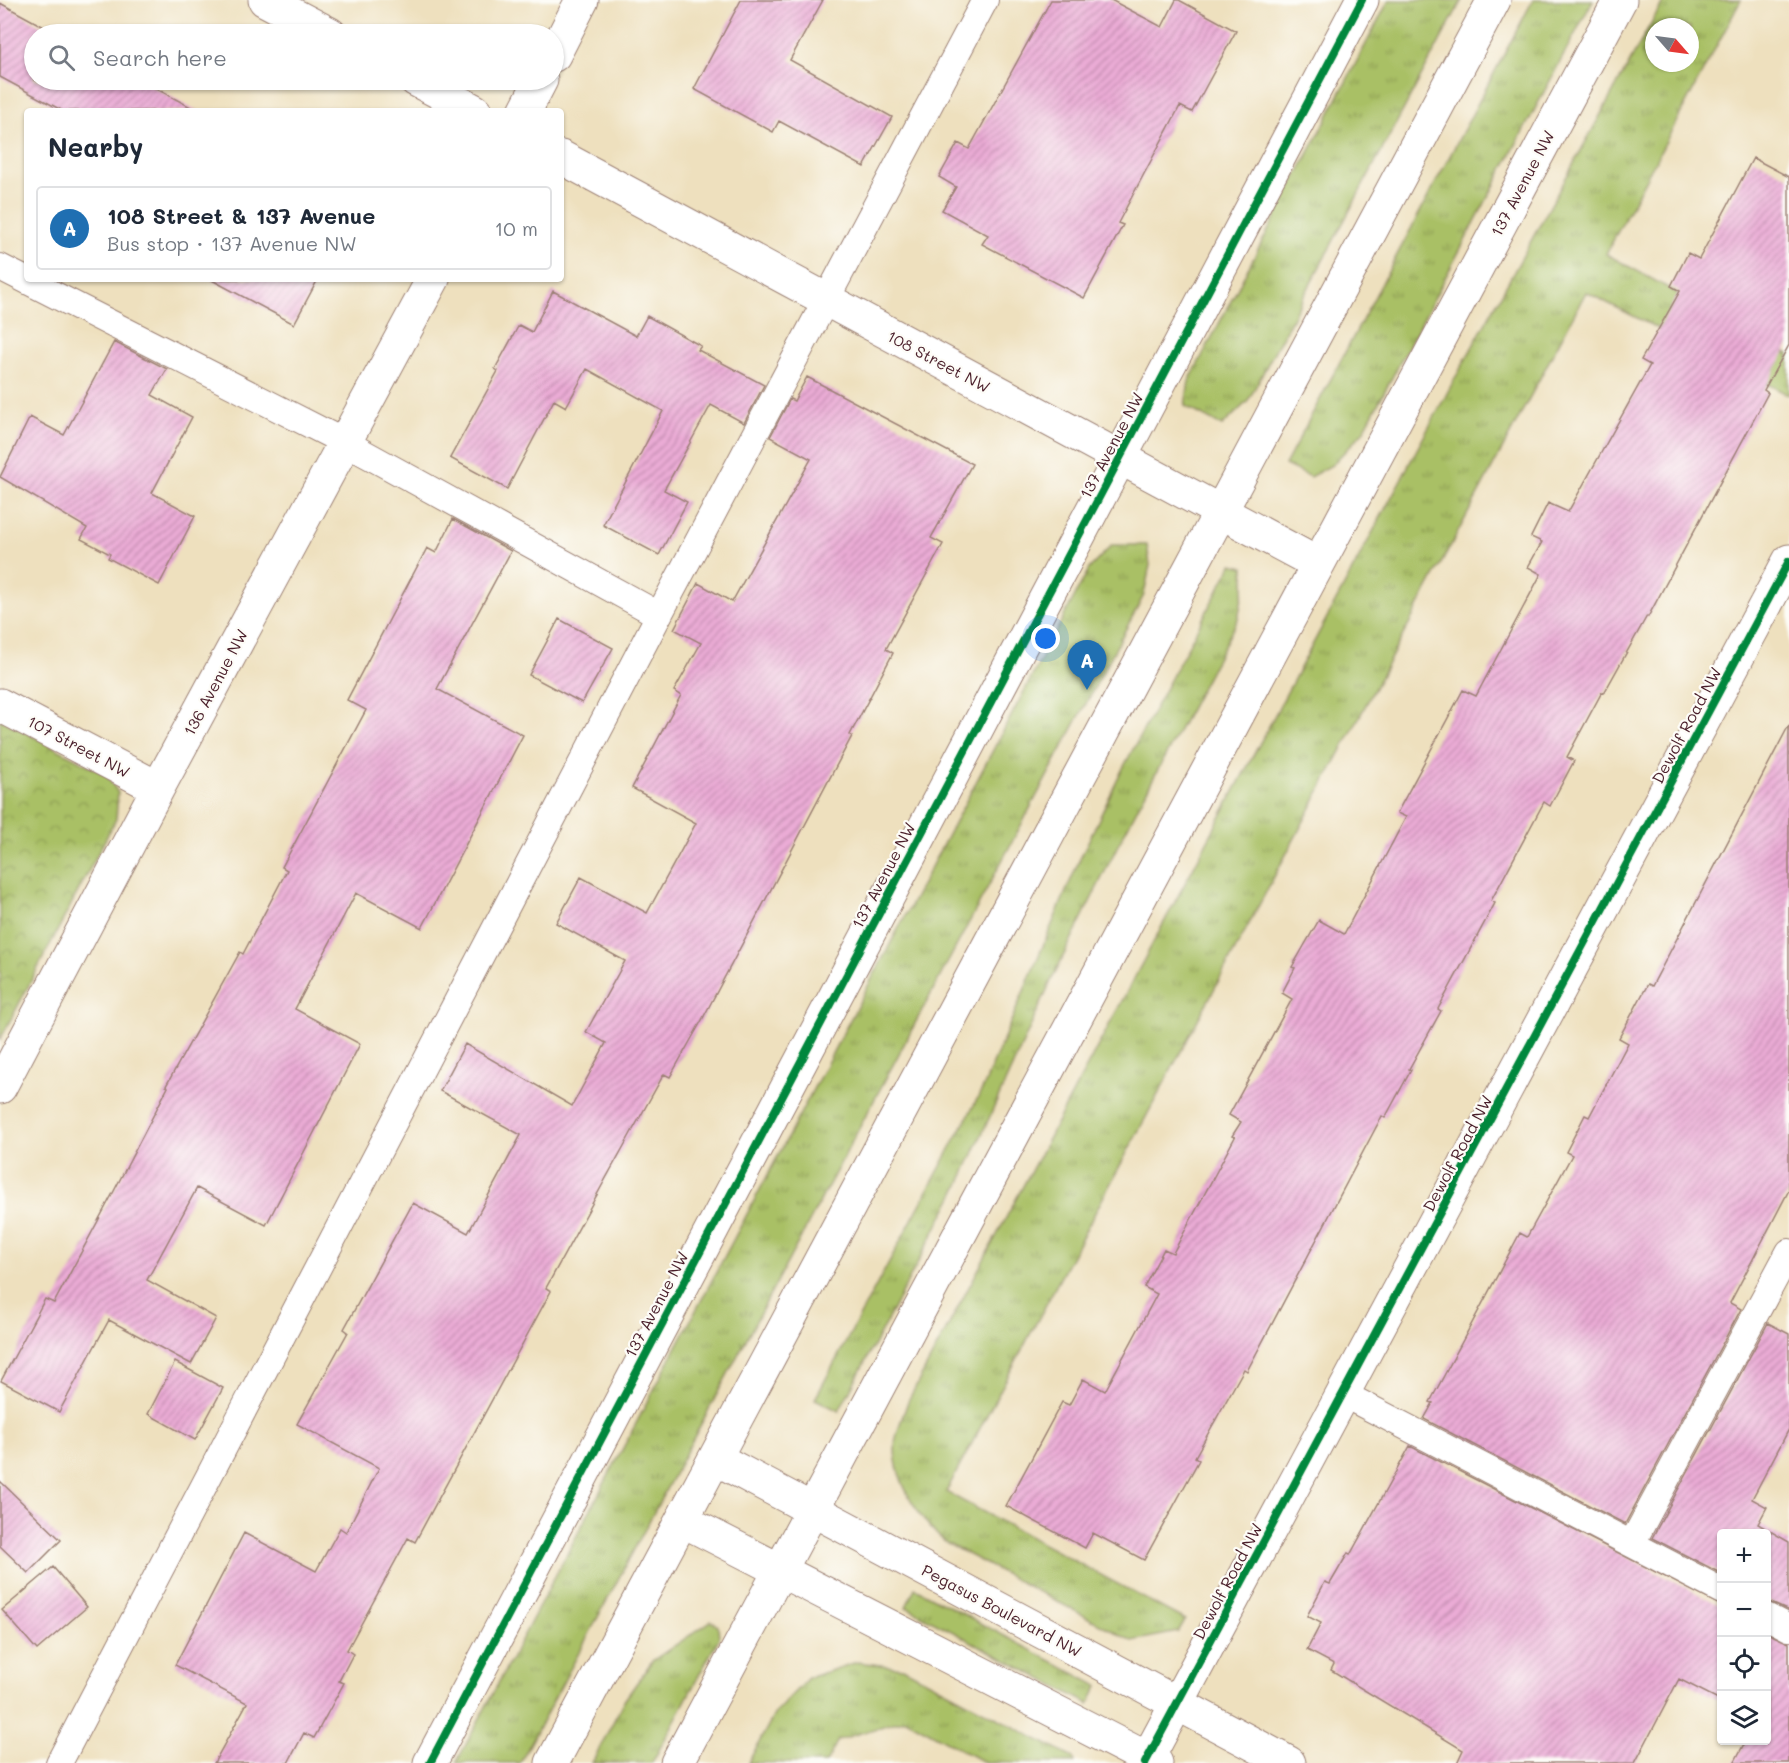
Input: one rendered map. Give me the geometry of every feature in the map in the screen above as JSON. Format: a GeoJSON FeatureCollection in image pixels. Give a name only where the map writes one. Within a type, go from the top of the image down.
{"type":"FeatureCollection","features":[{"type":"Feature","properties":{"kind":"street"},"geometry":{"type":"LineString","coordinates":[[265,0],[311,24]]}},
{"type":"Feature","properties":{"kind":"street"},"geometry":{"type":"LineString","coordinates":[[564,35],[582,0]]}},
{"type":"Feature","properties":{"kind":"street","name":"137 Avenue NW"},"geometry":{"type":"LineString","coordinates":[[430,1763],[1362,0]]}},
{"type":"Feature","properties":{"kind":"street"},"geometry":{"type":"LineString","coordinates":[[552,1763],[1494,0]]}},
{"type":"Feature","properties":{"kind":"street","name":"137 Avenue NW"},"geometry":{"type":"LineString","coordinates":[[677,1763],[1620,0]]}},
{"type":"Feature","properties":{"kind":"street"},"geometry":{"type":"LineString","coordinates":[[435,90],[470,108]]}},
{"type":"Feature","properties":{"kind":"street"},"geometry":{"type":"LineString","coordinates":[[527,108],[536,90]]}},
{"type":"Feature","properties":{"kind":"street","name":"108 Street NW"},"geometry":{"type":"LineString","coordinates":[[564,159],[1318,564]]}},
{"type":"Feature","properties":{"kind":"street","name":"136 Avenue NW"},"geometry":{"type":"LineString","coordinates":[[0,1087],[158,788],[432,282]]}},
{"type":"Feature","properties":{"kind":"street","name":"Dewolf Road NW"},"geometry":{"type":"LineString","coordinates":[[1149,1761],[1176,1703],[1344,1394],[1789,561]]}},
{"type":"Feature","properties":{"kind":"street","name":"107 Street NW"},"geometry":{"type":"LineString","coordinates":[[0,705],[158,788]]}},
{"type":"Feature","properties":{"kind":"street","name":"Pegasus Boulevard NW"},"geometry":{"type":"LineString","coordinates":[[715,1458],[1289,1763]]}},
{"type":"Feature","properties":{"kind":"street"},"geometry":{"type":"LineString","coordinates":[[682,1520],[1149,1761]]}},
{"type":"Feature","properties":{"kind":"lane"},"geometry":{"type":"LineString","coordinates":[[59,1763],[659,615],[828,301],[985,0]]}},
{"type":"Feature","properties":{"kind":"lane"},"geometry":{"type":"LineString","coordinates":[[0,267],[24,279]]}},
{"type":"Feature","properties":{"kind":"lane"},"geometry":{"type":"LineString","coordinates":[[29,282],[344,442],[659,615]]}},
{"type":"Feature","properties":{"kind":"lane"},"geometry":{"type":"LineString","coordinates":[[1632,1544],[1789,1252]]}},
{"type":"Feature","properties":{"kind":"lane"},"geometry":{"type":"LineString","coordinates":[[1344,1394],[1717,1589]]}},
{"type":"Feature","properties":{"kind":"lane"},"geometry":{"type":"LineString","coordinates":[[1771,1618],[1789,1628]]}},
{"type":"Feature","properties":{"kind":"green space"},"geometry":{"type":"Polygon","coordinates":[[[1389,0],[1462,0],[1248,401],[1222,426],[1185,406],[1189,381],[1389,0]]]}},
{"type":"Feature","properties":{"kind":"green space"},"geometry":{"type":"Polygon","coordinates":[[[1533,0],[1593,0],[1363,432],[1332,465],[1310,477],[1285,465],[1533,0]]]}},
{"type":"Feature","properties":{"kind":"green space"},"geometry":{"type":"Polygon","coordinates":[[[1664,0],[1741,0],[1606,254],[1789,354],[1789,395],[1586,292],[946,1492],[1185,1620],[1178,1632],[1132,1641],[946,1543],[927,1524],[911,1500],[899,1473],[896,1459],[896,1435],[908,1401],[1453,382],[1645,34],[1645,72],[1699,72],[1699,18],[1654,18],[1664,0]]]}},
{"type":"Feature","properties":{"kind":"green space"},"geometry":{"type":"Polygon","coordinates":[[[1112,545],[1147,545],[1150,565],[1144,595],[520,1763],[456,1763],[1089,569],[1112,545]]]}},
{"type":"Feature","properties":{"kind":"green space"},"geometry":{"type":"Polygon","coordinates":[[[1232,564],[1244,567],[1244,587],[1238,619],[1118,845],[1051,981],[959,1185],[839,1411],[815,1399],[982,1090],[1078,863],[1123,768],[1232,564]]]}},
{"type":"Feature","properties":{"kind":"green space"},"geometry":{"type":"Polygon","coordinates":[[[0,719],[107,775],[118,793],[116,819],[0,1040],[0,719]]]}},
{"type":"Feature","properties":{"kind":"green space"},"geometry":{"type":"Polygon","coordinates":[[[915,1588],[1098,1686],[1089,1704],[906,1607],[915,1588]]]}},
{"type":"Feature","properties":{"kind":"green space"},"geometry":{"type":"Polygon","coordinates":[[[711,1621],[718,1626],[719,1638],[652,1763],[592,1763],[624,1701],[652,1661],[711,1621]]]}},
{"type":"Feature","properties":{"kind":"green space"},"geometry":{"type":"Polygon","coordinates":[[[857,1662],[903,1668],[1073,1758],[1075,1763],[985,1763],[906,1719],[838,1740],[826,1763],[748,1763],[775,1713],[808,1678],[857,1662]]]}},
{"type":"Feature","properties":{"kind":"building"},"geometry":{"type":"Polygon","coordinates":[[[741,0],[823,0],[790,60],[892,117],[864,167],[779,121],[773,132],[694,89],[741,0]]]}},
{"type":"Feature","properties":{"kind":"building"},"geometry":{"type":"Polygon","coordinates":[[[1051,0],[1111,0],[1162,27],[1176,0],[1179,0],[1236,31],[1192,112],[1180,106],[1118,223],[1123,225],[1084,298],[982,244],[988,235],[942,210],[956,187],[939,177],[958,143],[969,149],[1051,0]]]}},
{"type":"Feature","properties":{"kind":"building"},"geometry":{"type":"Polygon","coordinates":[[[0,3],[39,24],[24,24],[24,90],[0,77],[0,3]]]}},
{"type":"Feature","properties":{"kind":"building"},"geometry":{"type":"Polygon","coordinates":[[[24,90],[159,90],[192,108],[57,108],[24,90]]]}},
{"type":"Feature","properties":{"kind":"building"},"geometry":{"type":"Polygon","coordinates":[[[1753,158],[1789,177],[1789,345],[1764,390],[1768,393],[1648,617],[1604,693],[1602,692],[1567,757],[1574,761],[1550,806],[1544,802],[1491,901],[1495,903],[1438,1009],[1441,1011],[1409,1069],[1411,1070],[1385,1118],[1382,1116],[1247,1371],[1244,1369],[1195,1457],[1199,1460],[1144,1560],[1093,1533],[1085,1548],[1006,1506],[1062,1402],[1069,1405],[1083,1379],[1105,1391],[1157,1294],[1144,1287],[1164,1249],[1173,1253],[1235,1137],[1232,1136],[1241,1122],[1229,1115],[1292,999],[1282,993],[1295,968],[1292,967],[1319,920],[1344,934],[1406,817],[1397,813],[1463,690],[1476,696],[1541,574],[1528,567],[1542,542],[1531,537],[1548,503],[1568,512],[1650,365],[1641,360],[1680,291],[1671,286],[1688,253],[1699,259],[1753,158]]]}},
{"type":"Feature","properties":{"kind":"building"},"geometry":{"type":"Polygon","coordinates":[[[216,282],[316,282],[294,324],[216,282]]]}},
{"type":"Feature","properties":{"kind":"building"},"geometry":{"type":"Polygon","coordinates":[[[553,291],[636,336],[647,316],[701,346],[698,350],[764,385],[744,423],[711,405],[664,490],[687,502],[659,555],[603,525],[663,411],[587,369],[566,407],[554,400],[507,489],[450,458],[498,371],[495,369],[519,325],[532,332],[553,291]]]}},
{"type":"Feature","properties":{"kind":"building"},"geometry":{"type":"Polygon","coordinates":[[[114,342],[167,369],[152,395],[192,417],[152,493],[195,516],[159,585],[108,558],[110,554],[81,539],[87,528],[0,477],[30,417],[64,435],[114,342]]]}},
{"type":"Feature","properties":{"kind":"building"},"geometry":{"type":"Polygon","coordinates":[[[807,377],[972,464],[931,538],[943,544],[886,649],[893,653],[850,735],[852,736],[702,1020],[670,1077],[664,1074],[546,1288],[551,1291],[415,1542],[408,1538],[347,1650],[353,1654],[339,1681],[344,1683],[314,1738],[304,1733],[288,1763],[214,1763],[247,1703],[175,1665],[244,1533],[316,1571],[340,1528],[346,1532],[379,1468],[297,1424],[348,1332],[344,1329],[413,1203],[468,1233],[521,1135],[440,1091],[465,1044],[572,1106],[606,1043],[586,1032],[625,961],[556,923],[581,877],[647,913],[696,823],[632,788],[681,695],[674,691],[701,643],[674,629],[698,583],[732,602],[811,459],[770,437],[790,399],[794,401],[807,377]]]}},
{"type":"Feature","properties":{"kind":"building"},"geometry":{"type":"Polygon","coordinates":[[[453,519],[511,551],[437,689],[523,735],[422,928],[356,893],[295,1009],[360,1044],[266,1225],[197,1188],[147,1280],[216,1318],[191,1364],[109,1320],[59,1412],[1,1381],[45,1299],[54,1303],[168,1087],[166,1086],[240,952],[243,954],[287,870],[282,867],[366,710],[347,700],[427,548],[436,553],[453,519]]]}},
{"type":"Feature","properties":{"kind":"building"},"geometry":{"type":"Polygon","coordinates":[[[559,619],[613,648],[582,703],[529,675],[559,619]]]}},
{"type":"Feature","properties":{"kind":"building"},"geometry":{"type":"Polygon","coordinates":[[[1789,725],[1789,1190],[1730,1303],[1741,1309],[1625,1524],[1424,1419],[1433,1403],[1430,1402],[1520,1233],[1527,1237],[1572,1155],[1566,1152],[1585,1115],[1589,1117],[1628,1043],[1619,1038],[1648,984],[1652,986],[1789,725]]]}},
{"type":"Feature","properties":{"kind":"building"},"geometry":{"type":"Polygon","coordinates":[[[1768,1323],[1789,1334],[1789,1429],[1752,1499],[1767,1507],[1758,1524],[1767,1529],[1717,1529],[1717,1571],[1652,1538],[1768,1323]]]}},
{"type":"Feature","properties":{"kind":"building"},"geometry":{"type":"Polygon","coordinates":[[[175,1362],[223,1388],[195,1440],[148,1414],[175,1362]]]}},
{"type":"Feature","properties":{"kind":"building"},"geometry":{"type":"Polygon","coordinates":[[[1410,1446],[1717,1603],[1717,1698],[1679,1679],[1635,1763],[1457,1763],[1463,1750],[1331,1670],[1334,1664],[1307,1650],[1321,1623],[1307,1616],[1325,1582],[1330,1584],[1348,1553],[1350,1555],[1410,1446]]]}},
{"type":"Feature","properties":{"kind":"building"},"geometry":{"type":"Polygon","coordinates":[[[0,1481],[61,1540],[28,1573],[0,1546],[0,1481]]]}},
{"type":"Feature","properties":{"kind":"building"},"geometry":{"type":"Polygon","coordinates":[[[1771,1532],[1789,1542],[1789,1611],[1771,1603],[1771,1532]]]}},
{"type":"Feature","properties":{"kind":"building"},"geometry":{"type":"Polygon","coordinates":[[[53,1567],[87,1607],[37,1650],[2,1610],[53,1567]]]}},
{"type":"Feature","properties":{"kind":"building"},"geometry":{"type":"Polygon","coordinates":[[[1771,1635],[1789,1643],[1789,1763],[1734,1763],[1743,1745],[1771,1745],[1771,1635]]]}},
{"type":"Feature","properties":{"kind":"cycle path"},"geometry":{"type":"LineString","coordinates":[[430,1763],[1362,0]]}},
{"type":"Feature","properties":{"kind":"cycle path"},"geometry":{"type":"LineString","coordinates":[[1145,1763],[1789,561]]}},
{"type":"Feature","properties":{"kind":"place","name":"108 Street & 137 Avenue"},"geometry":{"type":"Point","coordinates":[1087,690]}}]}
